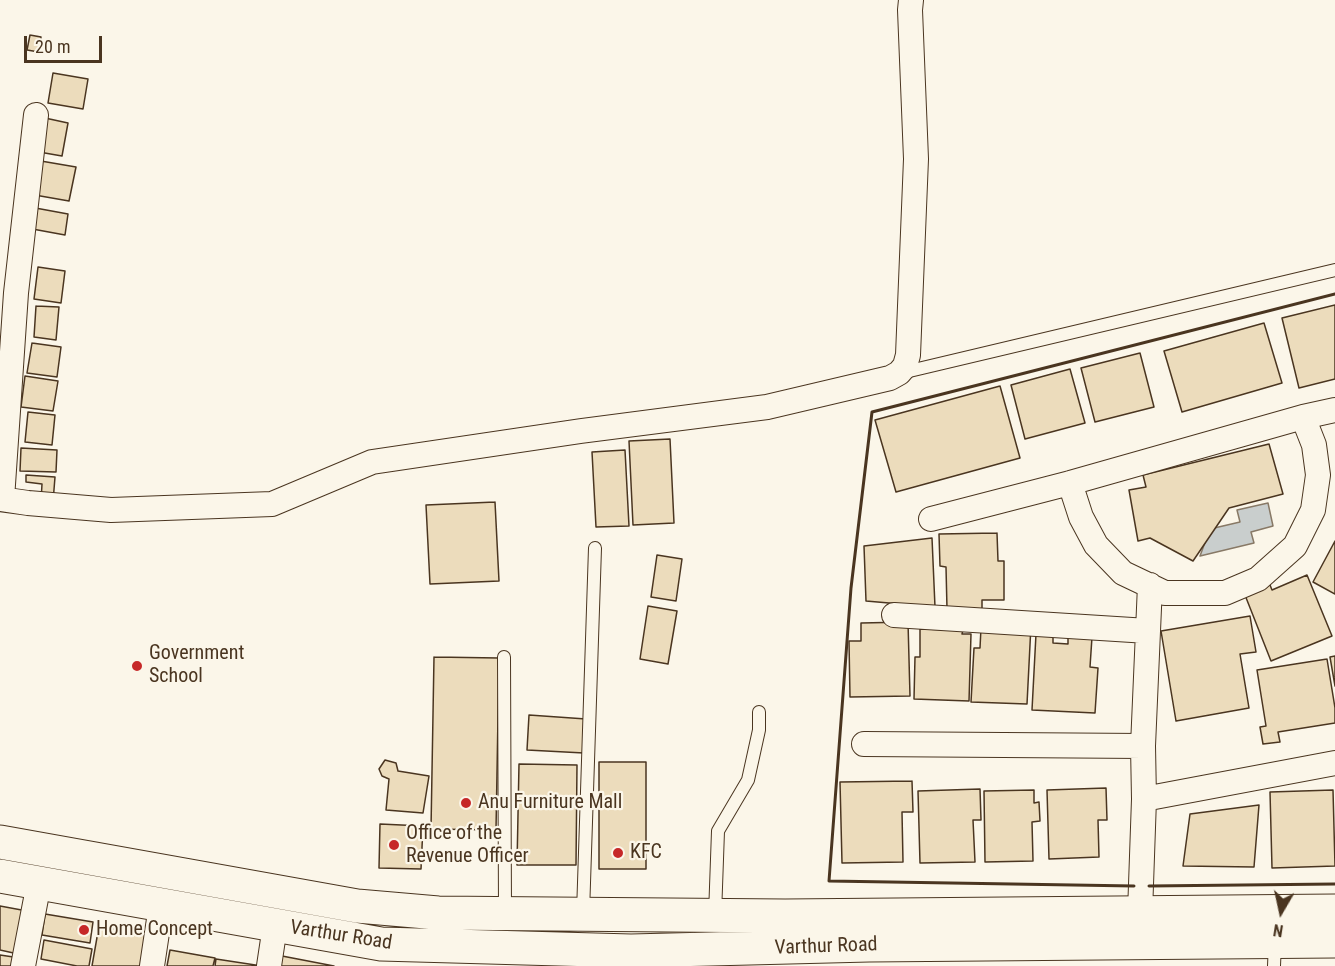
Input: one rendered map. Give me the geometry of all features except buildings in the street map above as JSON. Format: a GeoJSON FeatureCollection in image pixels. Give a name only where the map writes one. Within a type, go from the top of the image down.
{"type":"FeatureCollection","features":[{"type":"Feature","properties":{"kind":"main road","name":"Varthur Road"},"geometry":{"type":"LineString","coordinates":[[0,842],[357,906],[438,913],[784,916],[1335,911]]}},
{"type":"Feature","properties":{"kind":"main road","name":"Varthur Road"},"geometry":{"type":"LineString","coordinates":[[0,876],[275,926],[438,951],[597,958],[783,957],[868,945],[1275,954],[1335,941]]}},
{"type":"Feature","properties":{"kind":"street"},"geometry":{"type":"LineString","coordinates":[[36,115],[15,293],[1,499],[28,504],[111,510],[272,504],[372,462],[581,431],[767,407],[891,378],[899,373],[909,355],[915,182],[909,10],[911,0]]}},
{"type":"Feature","properties":{"kind":"street"},"geometry":{"type":"LineString","coordinates":[[931,519],[1335,410]]}},
{"type":"Feature","properties":{"kind":"street"},"geometry":{"type":"LineString","coordinates":[[1070,483],[1081,517],[1096,545],[1123,573],[1166,593],[1225,593],[1258,579],[1295,546],[1313,510],[1318,475],[1314,445],[1303,417]]}},
{"type":"Feature","properties":{"kind":"street"},"geometry":{"type":"LineString","coordinates":[[1140,913],[1144,799],[1143,746],[1150,585]]}},
{"type":"Feature","properties":{"kind":"street"},"geometry":{"type":"LineString","coordinates":[[894,615],[1148,631]]}},
{"type":"Feature","properties":{"kind":"street"},"geometry":{"type":"LineString","coordinates":[[864,744],[1143,746]]}},
{"type":"Feature","properties":{"kind":"street"},"geometry":{"type":"LineString","coordinates":[[1144,799],[1335,763]]}},
{"type":"Feature","properties":{"kind":"street"},"geometry":{"type":"LineString","coordinates":[[23,966],[39,883]]}},
{"type":"Feature","properties":{"kind":"street"},"geometry":{"type":"LineString","coordinates":[[152,966],[161,906]]}},
{"type":"Feature","properties":{"kind":"street"},"geometry":{"type":"LineString","coordinates":[[783,957],[784,916]]}},
{"type":"Feature","properties":{"kind":"street"},"geometry":{"type":"LineString","coordinates":[[269,966],[275,926]]}},
{"type":"Feature","properties":{"kind":"lane"},"geometry":{"type":"LineString","coordinates":[[899,373],[1335,270]]}},
{"type":"Feature","properties":{"kind":"lane"},"geometry":{"type":"LineString","coordinates":[[583,914],[595,548]]}},
{"type":"Feature","properties":{"kind":"lane"},"geometry":{"type":"LineString","coordinates":[[504,657],[505,913]]}},
{"type":"Feature","properties":{"kind":"lane"},"geometry":{"type":"LineString","coordinates":[[715,916],[718,831],[748,780],[759,730],[759,712]]}},
{"type":"Feature","properties":{"kind":"shaded area"},"geometry":{"type":"Polygon","coordinates":[[[1268,503],[1273,526],[1251,532],[1254,543],[1200,556],[1210,529],[1240,522],[1237,510],[1268,503]]]}},
{"type":"Feature","properties":{"kind":"wall"},"geometry":{"type":"LineString","coordinates":[[1134,886],[829,881],[851,588],[872,412],[1335,294]]}},
{"type":"Feature","properties":{"kind":"wall"},"geometry":{"type":"LineString","coordinates":[[1149,886],[1335,884]]}},
{"type":"Feature","properties":{"kind":"place","name":"Government School"},"geometry":{"type":"Point","coordinates":[137,666]}},
{"type":"Feature","properties":{"kind":"place","name":"Anu Furniture Mall"},"geometry":{"type":"Point","coordinates":[466,803]}},
{"type":"Feature","properties":{"kind":"place","name":"Office of the Revenue Officer"},"geometry":{"type":"Point","coordinates":[394,845]}},
{"type":"Feature","properties":{"kind":"place","name":"KFC"},"geometry":{"type":"Point","coordinates":[618,853]}},
{"type":"Feature","properties":{"kind":"place","name":"Home Concept"},"geometry":{"type":"Point","coordinates":[84,930]}}]}
